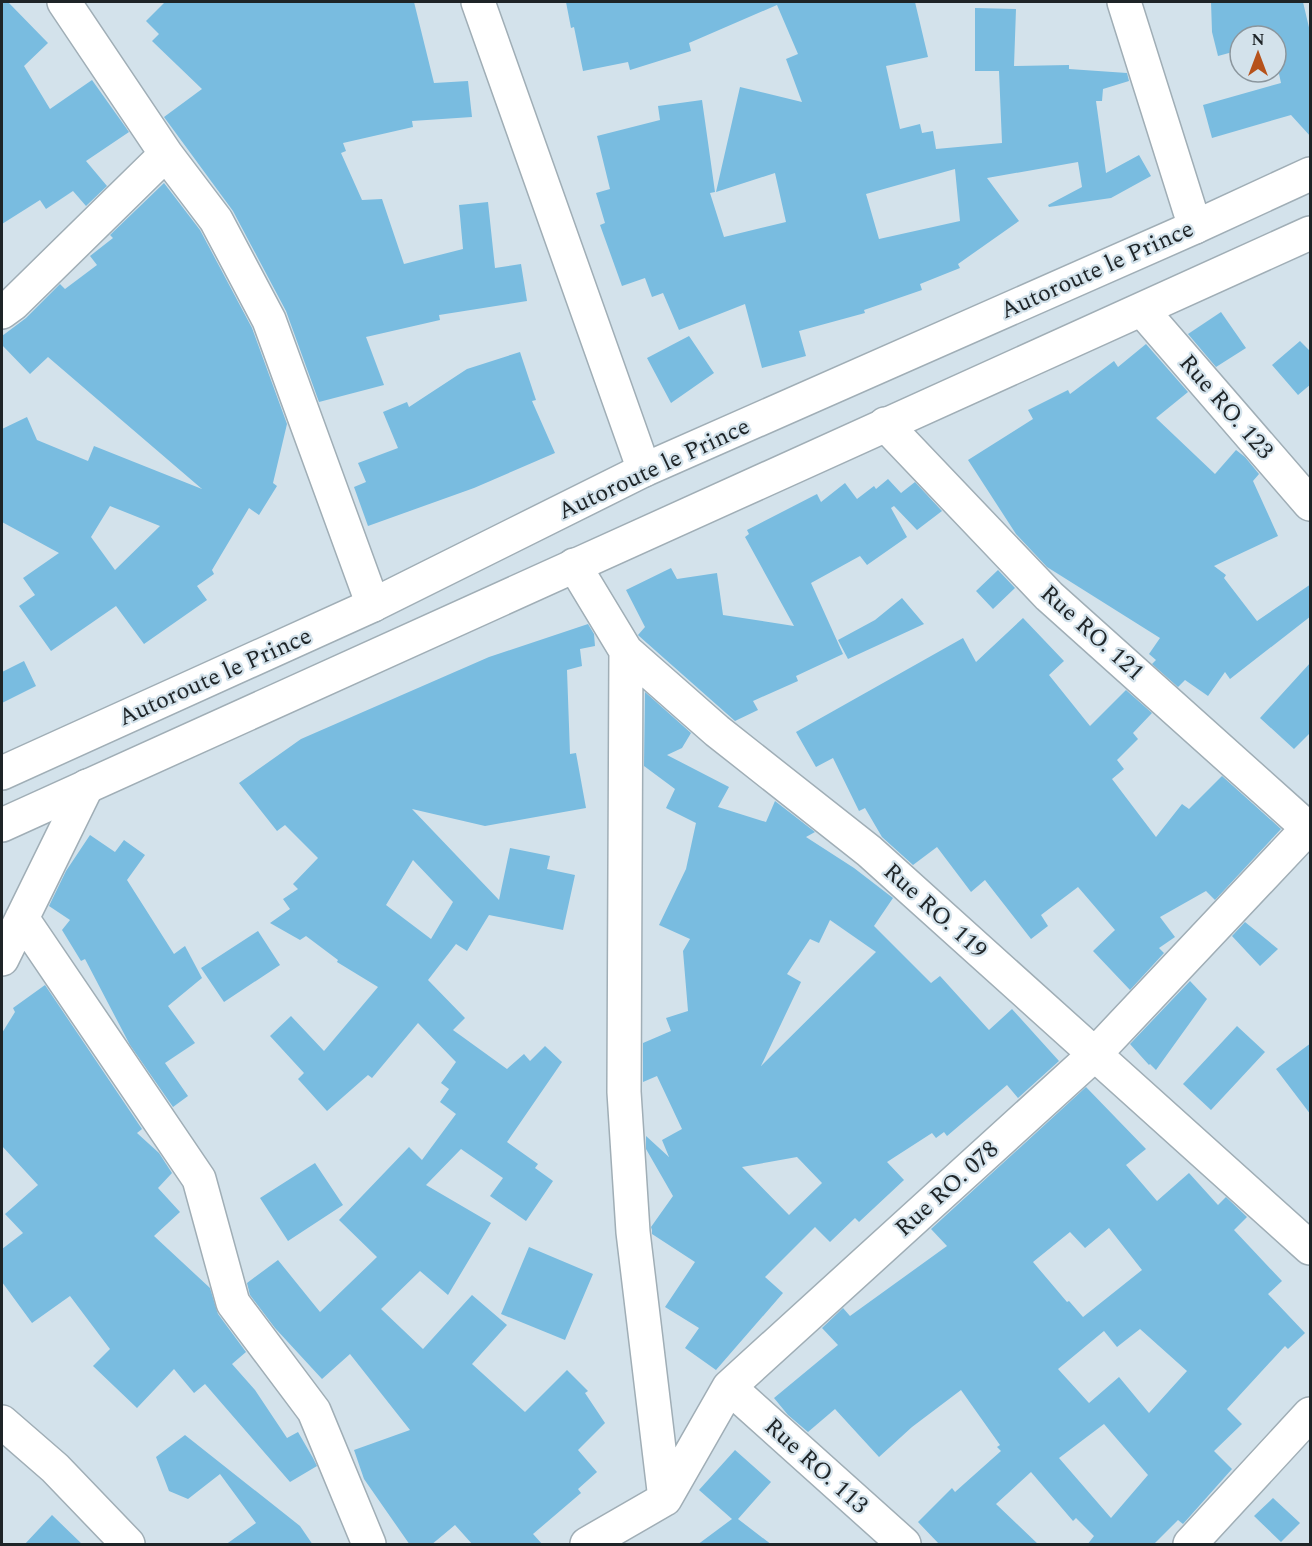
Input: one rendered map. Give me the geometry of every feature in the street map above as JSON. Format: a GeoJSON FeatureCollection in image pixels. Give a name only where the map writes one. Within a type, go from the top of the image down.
{"type":"FeatureCollection","features":[{"type":"Feature","properties":{"kind":"street"},"geometry":{"type":"LineString","coordinates":[[64,2],[166,154],[216,220],[269,320],[373,605]]}},
{"type":"Feature","properties":{"kind":"street"},"geometry":{"type":"LineString","coordinates":[[478,2],[644,471]]}},
{"type":"Feature","properties":{"kind":"street"},"geometry":{"type":"LineString","coordinates":[[1124,2],[1195,227]]}},
{"type":"Feature","properties":{"kind":"street"},"geometry":{"type":"LineString","coordinates":[[2,312],[13,304],[166,154]]}},
{"type":"Feature","properties":{"kind":"street","name":"Autoroute le Prince"},"geometry":{"type":"LineString","coordinates":[[2,773],[373,605],[644,471],[1311,174]]}},
{"type":"Feature","properties":{"kind":"street","name":"Autoroute le Prince"},"geometry":{"type":"LineString","coordinates":[[2,825],[1311,233]]}},
{"type":"Feature","properties":{"kind":"street","name":"Rue RO. 123"},"geometry":{"type":"LineString","coordinates":[[1142,310],[1311,504]]}},
{"type":"Feature","properties":{"kind":"street","name":"Rue RO. 121"},"geometry":{"type":"LineString","coordinates":[[885,424],[1049,596],[1310,828]]}},
{"type":"Feature","properties":{"kind":"street","name":"Rue RO. 119"},"geometry":{"type":"LineString","coordinates":[[574,565],[626,651],[717,731],[869,851],[1311,1248]]}},
{"type":"Feature","properties":{"kind":"street"},"geometry":{"type":"LineString","coordinates":[[626,651],[624,1092],[633,1232],[665,1499]]}},
{"type":"Feature","properties":{"kind":"street"},"geometry":{"type":"LineString","coordinates":[[2,959],[87,786]]}},
{"type":"Feature","properties":{"kind":"street","name":"Rue RO. 078"},"geometry":{"type":"LineString","coordinates":[[587,1545],[665,1499],[729,1387],[1094,1055],[1310,828]]}},
{"type":"Feature","properties":{"kind":"street"},"geometry":{"type":"LineString","coordinates":[[22,918],[199,1179],[233,1303],[314,1411],[369,1545]]}},
{"type":"Feature","properties":{"kind":"street","name":"Rue RO. 113"},"geometry":{"type":"LineString","coordinates":[[729,1387],[904,1545]]}},
{"type":"Feature","properties":{"kind":"street"},"geometry":{"type":"LineString","coordinates":[[1190,1545],[1311,1414]]}},
{"type":"Feature","properties":{"kind":"street"},"geometry":{"type":"LineString","coordinates":[[2,1422],[55,1468],[128,1545]]}},
{"type":"Feature","properties":{"kind":"building"},"geometry":{"type":"Polygon","coordinates":[[[2,2],[8,2],[48,43],[24,66],[50,109],[92,80],[129,132],[86,161],[107,186],[86,206],[73,191],[46,209],[40,200],[2,224],[2,2]]]}},
{"type":"Feature","properties":{"kind":"building"},"geometry":{"type":"Polygon","coordinates":[[[165,2],[414,2],[434,83],[468,81],[472,117],[412,121],[413,127],[343,143],[346,151],[341,153],[362,200],[382,199],[404,264],[463,249],[459,205],[488,202],[495,268],[521,264],[527,301],[439,315],[440,320],[366,337],[384,385],[319,402],[286,311],[233,211],[164,117],[202,89],[152,41],[159,34],[146,21],[165,2]]]}},
{"type":"Feature","properties":{"kind":"building"},"geometry":{"type":"Polygon","coordinates":[[[566,2],[915,2],[928,57],[886,66],[900,129],[920,124],[922,133],[933,131],[936,149],[1002,143],[999,71],[975,71],[975,8],[1016,9],[1014,66],[1069,65],[1069,69],[1127,73],[1129,81],[1103,89],[1102,101],[1096,101],[1106,173],[1139,155],[1151,176],[1111,198],[1049,207],[1048,205],[1082,187],[1078,162],[987,178],[1019,221],[958,264],[960,268],[920,284],[922,290],[864,310],[865,313],[799,331],[806,356],[762,368],[745,304],[679,330],[663,293],[652,297],[645,278],[622,286],[600,225],[605,223],[596,193],[610,189],[597,136],[660,120],[658,106],[702,100],[715,192],[710,193],[724,237],[786,222],[775,173],[716,192],[740,87],[802,102],[786,59],[798,54],[777,5],[689,43],[691,51],[630,70],[628,62],[583,71],[574,27],[571,28],[566,2]],[[955,169],[866,194],[879,239],[960,221],[955,169]]]}},
{"type":"Feature","properties":{"kind":"building"},"geometry":{"type":"Polygon","coordinates":[[[1211,2],[1303,2],[1311,36],[1311,137],[1291,115],[1212,138],[1203,105],[1277,84],[1288,84],[1288,24],[1228,24],[1228,53],[1218,56],[1212,32],[1211,2]]]}},
{"type":"Feature","properties":{"kind":"building"},"geometry":{"type":"Polygon","coordinates":[[[164,183],[200,230],[252,328],[287,424],[273,483],[277,486],[259,515],[249,508],[212,570],[214,574],[197,586],[207,600],[144,644],[116,606],[51,651],[19,606],[35,595],[23,578],[59,553],[2,522],[2,429],[27,417],[37,440],[88,461],[94,446],[202,489],[48,357],[30,374],[2,345],[2,336],[26,318],[60,284],[65,289],[97,265],[90,256],[113,238],[110,235],[164,183]],[[110,506],[91,537],[115,570],[160,526],[110,506]]]}},
{"type":"Feature","properties":{"kind":"building"},"geometry":{"type":"Polygon","coordinates":[[[1221,312],[1246,348],[1216,367],[1188,334],[1221,312]]]}},
{"type":"Feature","properties":{"kind":"building"},"geometry":{"type":"Polygon","coordinates":[[[689,336],[714,373],[671,403],[647,358],[689,336]]]}},
{"type":"Feature","properties":{"kind":"building"},"geometry":{"type":"Polygon","coordinates":[[[1300,341],[1311,352],[1311,384],[1298,395],[1272,365],[1300,341]]]}},
{"type":"Feature","properties":{"kind":"building"},"geometry":{"type":"Polygon","coordinates":[[[1146,344],[1188,392],[1156,418],[1215,474],[1236,450],[1245,457],[1259,474],[1253,481],[1278,536],[1214,566],[1226,575],[1224,578],[1257,621],[1311,584],[1311,616],[1230,679],[1225,672],[1208,696],[1185,680],[1178,687],[1152,664],[1156,660],[1149,654],[1160,638],[1047,567],[1016,534],[968,460],[1033,419],[1028,410],[1068,390],[1070,394],[1114,361],[1118,367],[1146,344]]]}},
{"type":"Feature","properties":{"kind":"building"},"geometry":{"type":"Polygon","coordinates":[[[520,352],[536,400],[532,401],[555,453],[474,488],[368,526],[354,487],[366,482],[358,463],[398,448],[383,412],[407,402],[409,407],[467,369],[520,352]]]}},
{"type":"Feature","properties":{"kind":"building"},"geometry":{"type":"Polygon","coordinates":[[[888,479],[901,493],[915,482],[942,511],[917,530],[894,506],[891,508],[907,537],[867,565],[860,556],[811,583],[843,654],[796,676],[798,681],[753,701],[758,710],[735,721],[638,635],[645,627],[626,590],[671,568],[677,579],[717,573],[723,615],[794,626],[745,537],[749,534],[747,530],[817,494],[821,502],[845,483],[857,499],[874,486],[876,489],[888,479]]]}},
{"type":"Feature","properties":{"kind":"building"},"geometry":{"type":"Polygon","coordinates":[[[998,570],[1015,588],[993,609],[976,591],[998,570]]]}},
{"type":"Feature","properties":{"kind":"building"},"geometry":{"type":"Polygon","coordinates":[[[902,598],[924,624],[848,659],[838,640],[875,620],[902,598]]]}},
{"type":"Feature","properties":{"kind":"building"},"geometry":{"type":"Polygon","coordinates":[[[1023,618],[1064,661],[1049,675],[1090,726],[1126,690],[1152,713],[1133,733],[1138,739],[1117,760],[1124,769],[1112,779],[1156,837],[1182,804],[1189,809],[1222,776],[1281,829],[1215,900],[1206,891],[1160,917],[1175,937],[1159,948],[1164,953],[1130,990],[1093,951],[1115,930],[1078,887],[1041,915],[1048,926],[1031,939],[985,880],[971,892],[937,847],[913,865],[882,837],[865,808],[859,811],[833,758],[816,767],[796,732],[963,638],[976,662],[1023,618]]]}},
{"type":"Feature","properties":{"kind":"building"},"geometry":{"type":"Polygon","coordinates":[[[588,624],[594,634],[595,646],[580,649],[582,666],[567,670],[570,754],[576,753],[586,808],[485,826],[412,809],[499,900],[510,848],[550,856],[547,869],[575,875],[563,930],[489,915],[467,951],[456,944],[428,980],[465,1018],[453,1030],[507,1069],[524,1054],[530,1061],[545,1046],[562,1062],[507,1142],[538,1164],[535,1168],[553,1181],[526,1221],[490,1196],[503,1178],[461,1149],[426,1185],[491,1223],[448,1295],[420,1271],[381,1309],[423,1349],[472,1295],[507,1325],[472,1364],[525,1412],[567,1370],[588,1391],[585,1393],[605,1423],[578,1450],[597,1472],[578,1489],[581,1493],[533,1534],[543,1545],[473,1545],[455,1525],[431,1545],[410,1545],[364,1479],[354,1450],[410,1430],[350,1354],[322,1379],[275,1328],[250,1295],[247,1283],[278,1260],[320,1312],[377,1257],[339,1220],[409,1147],[422,1160],[456,1114],[440,1102],[449,1089],[441,1083],[456,1062],[418,1023],[372,1078],[368,1075],[327,1111],[298,1079],[304,1073],[270,1036],[291,1016],[324,1051],[378,987],[337,962],[338,960],[306,936],[300,940],[270,923],[290,909],[283,899],[298,889],[293,884],[318,858],[285,825],[277,831],[239,783],[301,739],[489,657],[588,624]],[[413,860],[386,905],[431,939],[453,902],[413,860]]]}},
{"type":"Feature","properties":{"kind":"building"},"geometry":{"type":"Polygon","coordinates":[[[24,661],[36,686],[2,703],[2,672],[24,661]]]}},
{"type":"Feature","properties":{"kind":"building"},"geometry":{"type":"Polygon","coordinates":[[[1311,662],[1311,732],[1294,749],[1260,718],[1311,662]]]}},
{"type":"Feature","properties":{"kind":"building"},"geometry":{"type":"Polygon","coordinates":[[[645,692],[691,733],[682,748],[667,755],[729,787],[718,807],[766,822],[775,801],[815,832],[806,837],[854,868],[893,898],[874,926],[931,983],[940,976],[989,1030],[1012,1009],[1059,1061],[1018,1098],[1007,1085],[947,1136],[944,1132],[936,1138],[932,1133],[887,1162],[904,1180],[859,1222],[855,1218],[830,1242],[815,1227],[765,1277],[783,1293],[716,1370],[685,1348],[699,1328],[665,1307],[695,1262],[652,1234],[651,1227],[673,1196],[646,1149],[646,1136],[669,1157],[662,1140],[682,1129],[657,1076],[643,1082],[643,1043],[671,1031],[666,1018],[688,1011],[683,951],[690,939],[659,925],[686,869],[696,823],[666,808],[675,789],[644,766],[645,692]],[[830,920],[819,943],[810,939],[787,974],[801,982],[761,1066],[876,952],[830,920]],[[797,1157],[742,1167],[789,1215],[822,1183],[797,1157]]]}},
{"type":"Feature","properties":{"kind":"building"},"geometry":{"type":"Polygon","coordinates":[[[90,835],[115,852],[124,840],[145,855],[127,880],[174,954],[185,946],[202,978],[168,1006],[195,1043],[165,1063],[188,1096],[173,1107],[130,1045],[85,959],[81,961],[62,930],[70,920],[49,906],[66,871],[90,835]]]}},
{"type":"Feature","properties":{"kind":"building"},"geometry":{"type":"Polygon","coordinates":[[[1245,922],[1278,949],[1260,966],[1232,936],[1245,922]]]}},
{"type":"Feature","properties":{"kind":"building"},"geometry":{"type":"Polygon","coordinates":[[[258,931],[280,965],[224,1002],[201,968],[258,931]]]}},
{"type":"Feature","properties":{"kind":"building"},"geometry":{"type":"Polygon","coordinates":[[[1190,981],[1207,999],[1156,1070],[1130,1044],[1190,981]]]}},
{"type":"Feature","properties":{"kind":"building"},"geometry":{"type":"Polygon","coordinates":[[[45,985],[142,1129],[137,1133],[159,1153],[172,1173],[158,1188],[180,1212],[154,1236],[210,1288],[218,1314],[246,1352],[232,1364],[255,1390],[287,1438],[298,1432],[317,1466],[290,1482],[205,1384],[194,1393],[174,1369],[137,1408],[93,1366],[110,1349],[70,1296],[32,1323],[2,1282],[2,1249],[23,1233],[5,1214],[38,1185],[2,1146],[2,1033],[15,1012],[13,1008],[45,985]]]}},
{"type":"Feature","properties":{"kind":"building"},"geometry":{"type":"Polygon","coordinates":[[[1237,1026],[1265,1052],[1211,1110],[1183,1084],[1237,1026]]]}},
{"type":"Feature","properties":{"kind":"building"},"geometry":{"type":"Polygon","coordinates":[[[1311,1043],[1311,1115],[1276,1069],[1311,1043]]]}},
{"type":"Feature","properties":{"kind":"building"},"geometry":{"type":"Polygon","coordinates":[[[1086,1087],[1146,1149],[1126,1165],[1157,1201],[1189,1173],[1218,1205],[1226,1197],[1247,1217],[1234,1230],[1282,1281],[1268,1294],[1305,1333],[1288,1349],[1285,1346],[1227,1409],[1242,1424],[1214,1451],[1232,1469],[1183,1524],[1178,1520],[1153,1545],[1087,1545],[1094,1536],[1076,1518],[1073,1521],[1031,1472],[996,1504],[1039,1545],[940,1545],[918,1522],[952,1488],[955,1492],[1001,1451],[997,1447],[1000,1445],[961,1390],[912,1427],[879,1457],[835,1409],[808,1432],[788,1415],[774,1398],[838,1345],[822,1328],[843,1308],[850,1316],[947,1246],[931,1229],[1086,1087]],[[1109,1228],[1085,1248],[1070,1232],[1033,1262],[1083,1317],[1142,1270],[1109,1228]],[[1140,1329],[1117,1347],[1104,1331],[1058,1369],[1089,1403],[1119,1377],[1149,1413],[1187,1371],[1140,1329]],[[1104,1424],[1059,1458],[1111,1518],[1148,1475],[1104,1424]]]}},
{"type":"Feature","properties":{"kind":"building"},"geometry":{"type":"Polygon","coordinates":[[[315,1163],[343,1205],[288,1241],[260,1198],[315,1163]]]}},
{"type":"Feature","properties":{"kind":"building"},"geometry":{"type":"Polygon","coordinates":[[[529,1247],[593,1274],[565,1340],[501,1314],[529,1247]]]}},
{"type":"Feature","properties":{"kind":"building"},"geometry":{"type":"Polygon","coordinates":[[[185,1435],[300,1526],[313,1545],[225,1545],[256,1523],[220,1474],[188,1499],[169,1491],[156,1457],[185,1435]]]}},
{"type":"Feature","properties":{"kind":"building"},"geometry":{"type":"Polygon","coordinates":[[[735,1450],[771,1482],[738,1519],[772,1545],[697,1545],[732,1519],[699,1490],[735,1450]]]}},
{"type":"Feature","properties":{"kind":"building"},"geometry":{"type":"Polygon","coordinates":[[[1273,1498],[1300,1523],[1281,1542],[1254,1516],[1273,1498]]]}},
{"type":"Feature","properties":{"kind":"building"},"geometry":{"type":"Polygon","coordinates":[[[52,1515],[83,1545],[24,1545],[52,1515]]]}}]}
